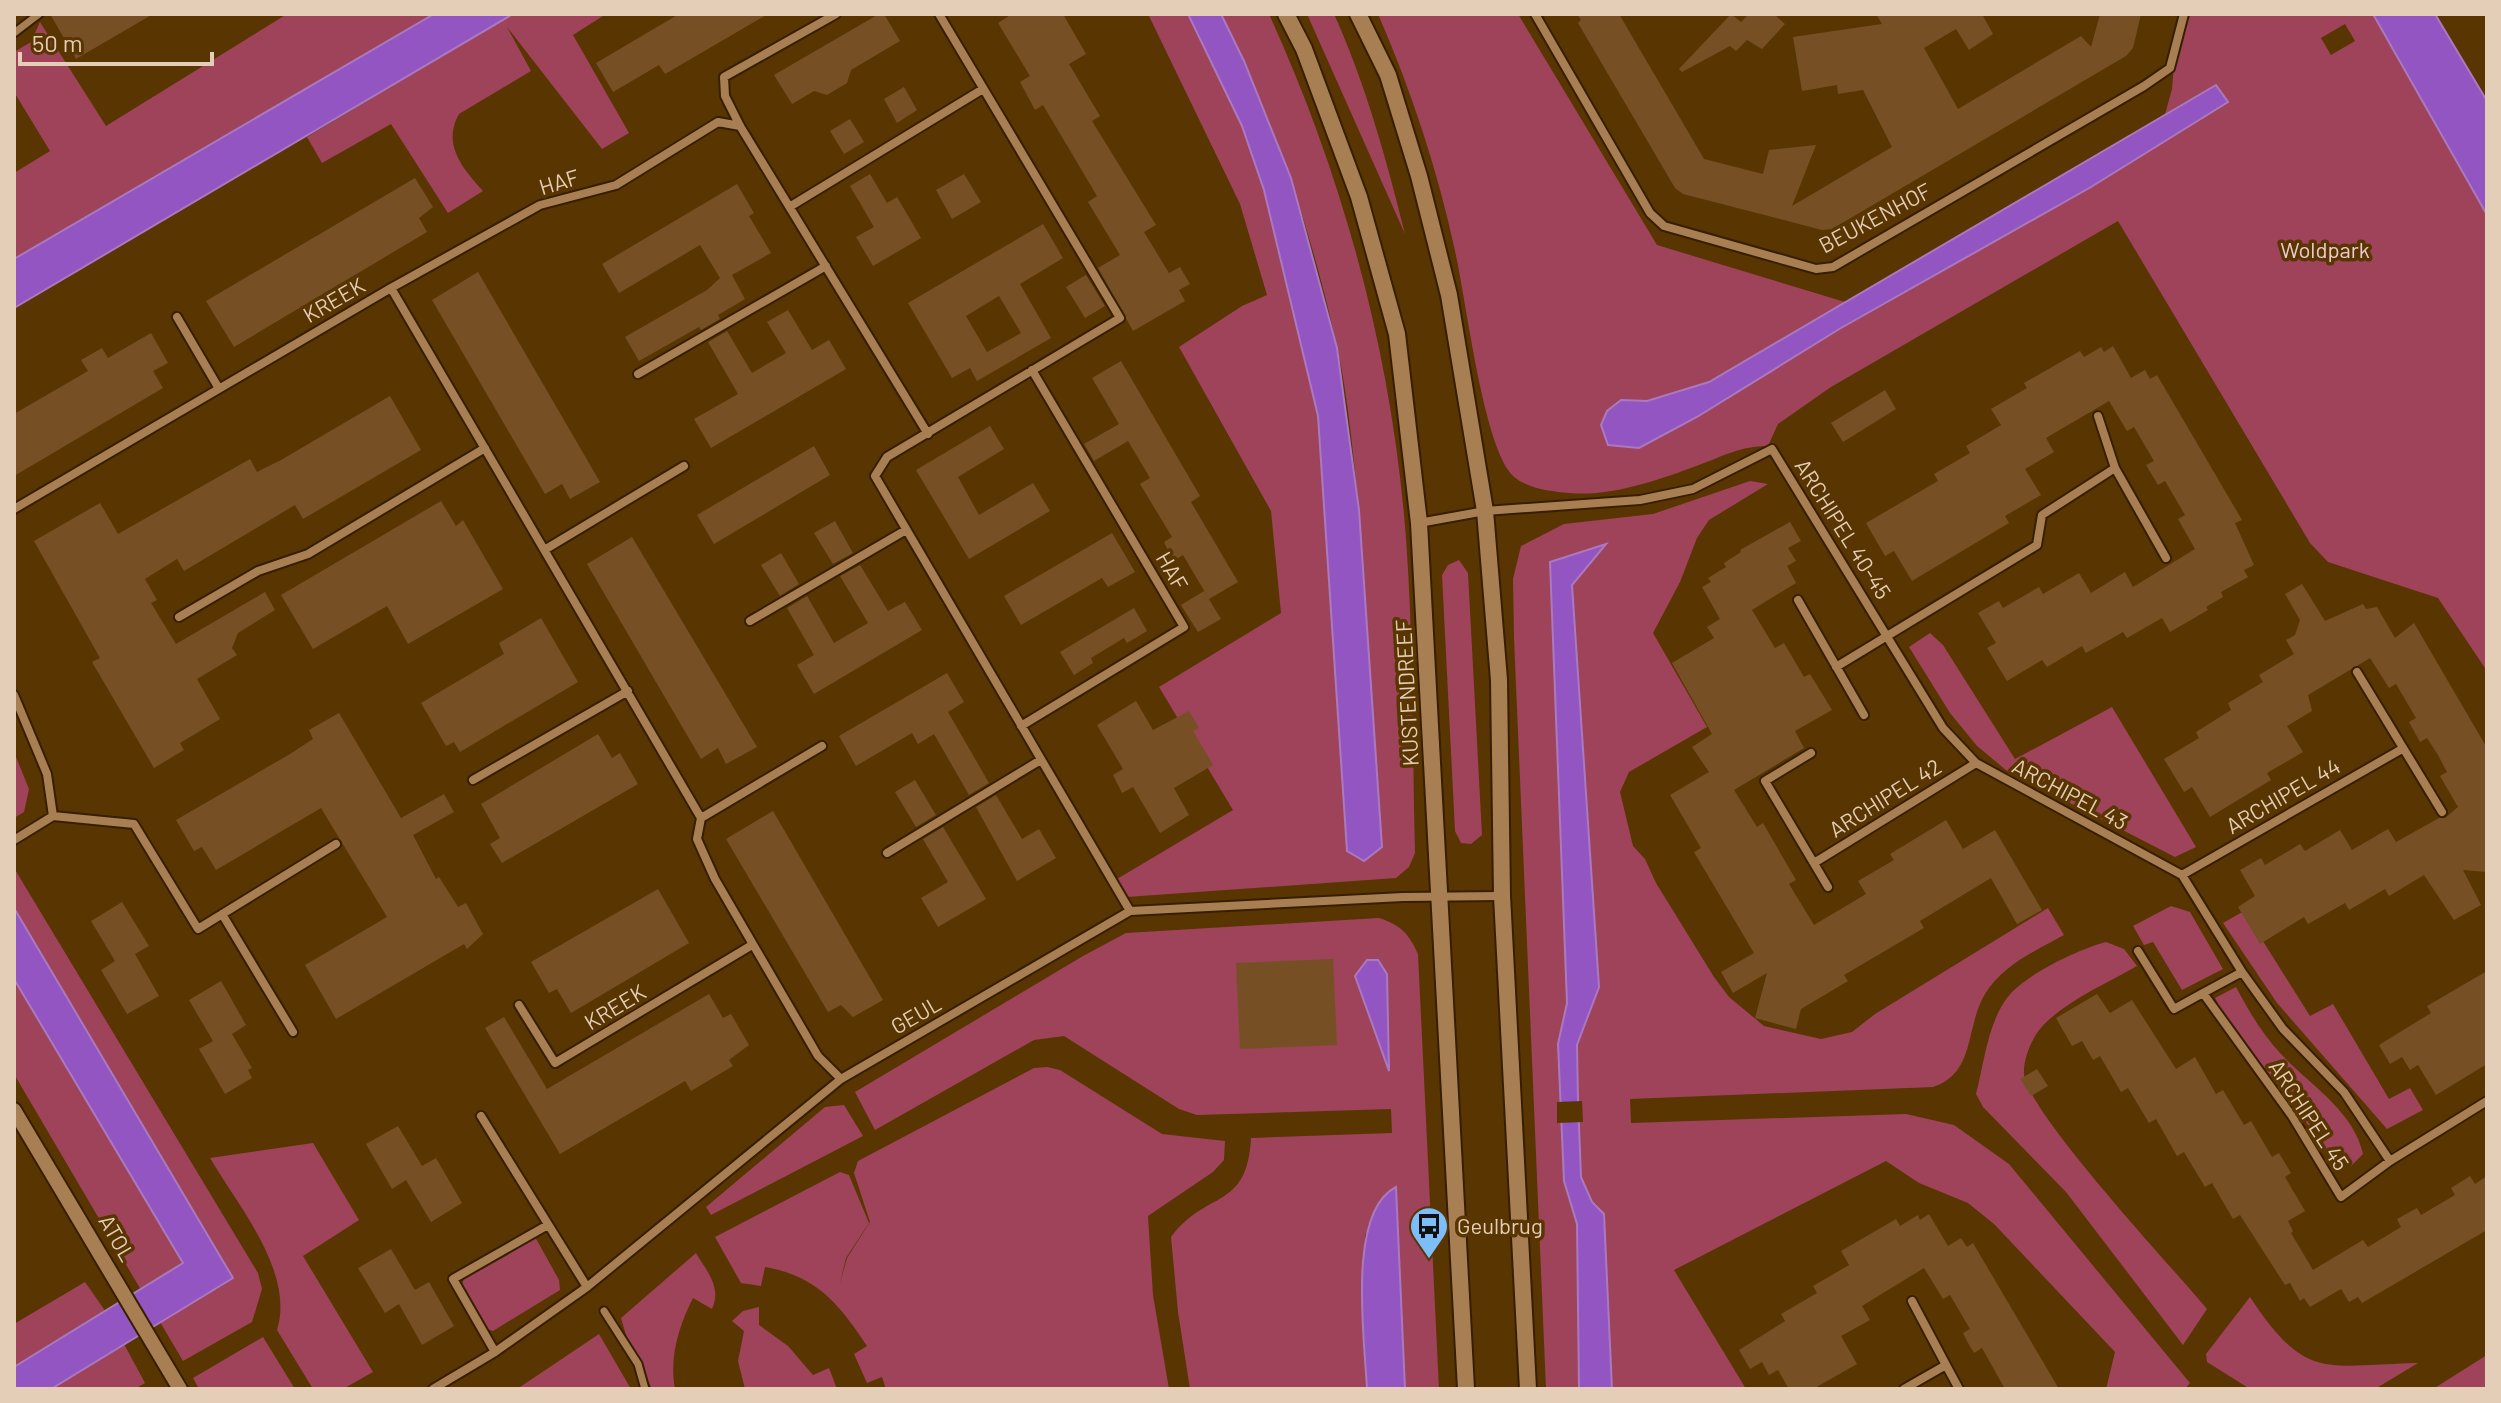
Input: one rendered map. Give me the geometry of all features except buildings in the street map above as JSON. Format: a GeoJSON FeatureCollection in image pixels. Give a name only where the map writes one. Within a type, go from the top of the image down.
{"type":"FeatureCollection","features":[{"type":"Feature","properties":{"kind":"main road","name":"KUSTENDREEF"},"geometry":{"type":"LineString","coordinates":[[1286,14],[1304,49],[1359,197],[1397,334],[1419,523],[1466,1389]]}},
{"type":"Feature","properties":{"kind":"main road"},"geometry":{"type":"LineString","coordinates":[[1358,14],[1388,75],[1419,176],[1449,295],[1485,511],[1499,680],[1502,896],[1528,1389]]}},
{"type":"Feature","properties":{"kind":"street"},"geometry":{"type":"LineString","coordinates":[[14,33],[39,14]]}},
{"type":"Feature","properties":{"kind":"street"},"geometry":{"type":"LineString","coordinates":[[836,14],[724,77],[725,96],[740,126],[928,434]]}},
{"type":"Feature","properties":{"kind":"street"},"geometry":{"type":"LineString","coordinates":[[939,14],[1120,318],[887,457],[875,476],[1039,761],[1130,911]]}},
{"type":"Feature","properties":{"kind":"street","name":"BEUKENHOF"},"geometry":{"type":"LineString","coordinates":[[1535,14],[1650,213],[1664,226],[1816,269],[1833,267],[2170,68],[2184,14]]}},
{"type":"Feature","properties":{"kind":"street"},"geometry":{"type":"LineString","coordinates":[[791,206],[983,89]]}},
{"type":"Feature","properties":{"kind":"street","name":"HAF"},"geometry":{"type":"LineString","coordinates":[[391,288],[540,205],[616,185],[718,122],[740,126]]}},
{"type":"Feature","properties":{"kind":"street"},"geometry":{"type":"LineString","coordinates":[[638,374],[826,266]]}},
{"type":"Feature","properties":{"kind":"street","name":"KREEK"},"geometry":{"type":"LineString","coordinates":[[14,509],[391,288],[701,818],[697,839],[752,945],[818,1056],[841,1079]]}},
{"type":"Feature","properties":{"kind":"street"},"geometry":{"type":"LineString","coordinates":[[177,317],[218,387]]}},
{"type":"Feature","properties":{"kind":"street","name":"HAF"},"geometry":{"type":"LineString","coordinates":[[1021,726],[1184,627],[1032,370]]}},
{"type":"Feature","properties":{"kind":"street"},"geometry":{"type":"LineString","coordinates":[[2098,416],[2115,468],[2166,558]]}},
{"type":"Feature","properties":{"kind":"street"},"geometry":{"type":"LineString","coordinates":[[179,617],[258,571],[308,554],[485,448]]}},
{"type":"Feature","properties":{"kind":"street","name":"ARCHIPEL 40-45"},"geometry":{"type":"LineString","coordinates":[[1485,511],[1640,500],[1680,492],[1693,489],[1772,449],[1888,637]]}},
{"type":"Feature","properties":{"kind":"street"},"geometry":{"type":"LineString","coordinates":[[546,549],[684,466]]}},
{"type":"Feature","properties":{"kind":"street"},"geometry":{"type":"LineString","coordinates":[[1836,667],[2037,545],[2042,515],[2115,468]]}},
{"type":"Feature","properties":{"kind":"street"},"geometry":{"type":"LineString","coordinates":[[1419,523],[1485,511]]}},
{"type":"Feature","properties":{"kind":"street"},"geometry":{"type":"LineString","coordinates":[[750,621],[906,530]]}},
{"type":"Feature","properties":{"kind":"street"},"geometry":{"type":"LineString","coordinates":[[1798,600],[1864,715]]}},
{"type":"Feature","properties":{"kind":"street","name":"ARCHIPEL 43"},"geometry":{"type":"LineString","coordinates":[[1888,637],[1943,728],[1976,763],[2182,875],[2242,972],[2283,1029],[2344,1092],[2390,1161]]}},
{"type":"Feature","properties":{"kind":"street"},"geometry":{"type":"LineString","coordinates":[[2357,672],[2442,812]]}},
{"type":"Feature","properties":{"kind":"street"},"geometry":{"type":"LineString","coordinates":[[473,780],[628,691]]}},
{"type":"Feature","properties":{"kind":"street"},"geometry":{"type":"LineString","coordinates":[[14,695],[47,774],[53,816]]}},
{"type":"Feature","properties":{"kind":"street"},"geometry":{"type":"LineString","coordinates":[[701,818],[822,746]]}},
{"type":"Feature","properties":{"kind":"street","name":"ARCHIPEL 44"},"geometry":{"type":"LineString","coordinates":[[2182,875],[2402,749]]}},
{"type":"Feature","properties":{"kind":"street","name":"ARCHIPEL 42"},"geometry":{"type":"LineString","coordinates":[[1811,753],[1765,781],[1828,887]]}},
{"type":"Feature","properties":{"kind":"street"},"geometry":{"type":"LineString","coordinates":[[887,853],[1039,761]]}},
{"type":"Feature","properties":{"kind":"street","name":"ARCHIPEL 42"},"geometry":{"type":"LineString","coordinates":[[1814,863],[1976,763]]}},
{"type":"Feature","properties":{"kind":"street"},"geometry":{"type":"LineString","coordinates":[[14,840],[53,816],[134,824],[198,929],[336,844]]}},
{"type":"Feature","properties":{"kind":"street","name":"GEUL"},"geometry":{"type":"LineString","coordinates":[[433,1389],[495,1352],[587,1287],[812,1099],[841,1079],[1130,911],[1441,896],[1502,896]]}},
{"type":"Feature","properties":{"kind":"street"},"geometry":{"type":"LineString","coordinates":[[222,914],[293,1032]]}},
{"type":"Feature","properties":{"kind":"street","name":"KREEK"},"geometry":{"type":"LineString","coordinates":[[519,1005],[555,1063],[752,945]]}},
{"type":"Feature","properties":{"kind":"street"},"geometry":{"type":"LineString","coordinates":[[2138,951],[2174,1009],[2242,972]]}},
{"type":"Feature","properties":{"kind":"street","name":"ARCHIPEL 45"},"geometry":{"type":"LineString","coordinates":[[2203,993],[2292,1116],[2341,1197],[2390,1161],[2487,1101]]}},
{"type":"Feature","properties":{"kind":"street","name":"ATOL"},"geometry":{"type":"LineString","coordinates":[[14,1110],[180,1389]]}},
{"type":"Feature","properties":{"kind":"street"},"geometry":{"type":"LineString","coordinates":[[481,1116],[546,1226],[587,1287]]}},
{"type":"Feature","properties":{"kind":"street"},"geometry":{"type":"LineString","coordinates":[[495,1352],[453,1279],[546,1226]]}},
{"type":"Feature","properties":{"kind":"street"},"geometry":{"type":"LineString","coordinates":[[1912,1301],[1959,1389]]}},
{"type":"Feature","properties":{"kind":"street"},"geometry":{"type":"LineString","coordinates":[[604,1311],[638,1364],[645,1389]]}},
{"type":"Feature","properties":{"kind":"street"},"geometry":{"type":"LineString","coordinates":[[1904,1389],[1946,1365]]}},
{"type":"Feature","properties":{"kind":"green space"},"geometry":{"type":"Polygon","coordinates":[[[287,14],[434,14],[14,259],[14,173],[50,151],[14,92],[14,52],[31,42],[40,22],[106,126],[287,14]]]}},
{"type":"Feature","properties":{"kind":"green space"},"geometry":{"type":"Polygon","coordinates":[[[513,14],[606,14],[573,35],[629,133],[602,149],[507,27],[531,71],[459,114],[454,125],[457,155],[483,191],[448,213],[391,124],[322,163],[307,137],[513,14]]]}},
{"type":"Feature","properties":{"kind":"green space"},"geometry":{"type":"Polygon","coordinates":[[[1148,14],[1188,14],[1242,126],[1264,190],[1318,416],[1359,510],[1341,367],[1316,261],[1274,135],[1221,14],[1269,14],[1318,134],[1358,258],[1397,449],[1407,556],[1415,853],[1409,867],[1396,878],[1127,897],[1117,879],[1233,810],[1159,687],[1281,613],[1271,511],[1179,347],[1242,306],[1267,295],[1240,204],[1148,14]]]}},
{"type":"Feature","properties":{"kind":"green space"},"geometry":{"type":"Polygon","coordinates":[[[1307,14],[1334,14],[1374,122],[1405,234],[1307,14]]]}},
{"type":"Feature","properties":{"kind":"green space","name":"Woldpark"},"geometry":{"type":"Polygon","coordinates":[[[1378,14],[1518,14],[1657,245],[1845,302],[1709,382],[1647,401],[1621,401],[1607,411],[1601,426],[1608,445],[1697,417],[1842,328],[2091,187],[2227,102],[2222,94],[2164,118],[2172,89],[2178,14],[2373,14],[2487,163],[2487,671],[2438,598],[2328,562],[2310,543],[2118,221],[1831,387],[1778,424],[1768,446],[1740,450],[1651,482],[1618,490],[1569,493],[1536,488],[1520,481],[1508,470],[1490,426],[1440,191],[1378,14]],[[2345,24],[2321,38],[2331,55],[2355,41],[2345,24]]]}},
{"type":"Feature","properties":{"kind":"green space"},"geometry":{"type":"Polygon","coordinates":[[[1750,481],[1768,484],[1709,520],[1697,538],[1680,582],[1653,633],[1707,727],[1629,772],[1620,792],[1633,846],[1645,859],[1656,883],[1714,977],[1729,997],[1764,1026],[1821,1039],[1852,1032],[1875,1014],[2048,908],[2064,935],[2020,960],[1992,984],[1979,1007],[1963,1060],[1947,1080],[1933,1087],[1630,1099],[1631,1123],[1906,1114],[1954,1125],[2009,1164],[2190,1383],[2185,1389],[2106,1389],[2115,1352],[1994,1224],[1968,1203],[1919,1183],[1886,1161],[1674,1270],[1746,1389],[1612,1389],[1604,1214],[1592,1202],[1581,1177],[1577,1045],[1599,987],[1572,585],[1604,545],[1550,562],[1567,1004],[1558,1044],[1564,1181],[1577,1224],[1579,1389],[1546,1389],[1513,579],[1521,546],[1564,524],[1653,514],[1750,481]]]}},
{"type":"Feature","properties":{"kind":"green space"},"geometry":{"type":"Polygon","coordinates":[[[1459,560],[1468,573],[1482,835],[1471,844],[1461,843],[1455,831],[1442,575],[1448,565],[1459,560]]]}},
{"type":"Feature","properties":{"kind":"green space"},"geometry":{"type":"Polygon","coordinates":[[[1930,633],[1943,645],[2015,759],[2112,707],[2196,847],[2175,857],[2006,770],[1977,746],[1950,713],[1909,647],[1930,633]]]}},
{"type":"Feature","properties":{"kind":"green space"},"geometry":{"type":"Polygon","coordinates":[[[14,752],[29,789],[24,812],[14,818],[14,752]]]}},
{"type":"Feature","properties":{"kind":"green space"},"geometry":{"type":"Polygon","coordinates":[[[14,868],[258,1273],[262,1289],[252,1322],[183,1361],[160,1322],[233,1278],[14,908],[14,868]]]}},
{"type":"Feature","properties":{"kind":"green space"},"geometry":{"type":"Polygon","coordinates":[[[2171,906],[2190,912],[2223,969],[2182,990],[2153,942],[2144,945],[2133,926],[2171,906]]]}},
{"type":"Feature","properties":{"kind":"green space"},"geometry":{"type":"Polygon","coordinates":[[[2244,911],[2310,1016],[2333,1004],[2389,1099],[2410,1088],[2423,1110],[2387,1129],[2277,1003],[2223,923],[2244,911]]]}},
{"type":"Feature","properties":{"kind":"green space"},"geometry":{"type":"Polygon","coordinates":[[[1379,918],[1403,931],[1418,954],[1439,1389],[1405,1389],[1395,1187],[1365,1235],[1367,1389],[1190,1389],[1171,1237],[1185,1222],[1233,1189],[1242,1178],[1251,1138],[1392,1133],[1391,1109],[1197,1115],[1179,1109],[1064,1036],[1034,1040],[875,1130],[855,1092],[1126,933],[1379,918]]]}},
{"type":"Feature","properties":{"kind":"green space"},"geometry":{"type":"Polygon","coordinates":[[[2106,942],[2124,949],[2137,966],[2073,1002],[2050,1019],[2031,1044],[2024,1074],[2031,1093],[2075,1155],[2207,1309],[2183,1345],[2066,1192],[1983,1107],[1976,1094],[1991,1031],[2007,998],[2015,989],[2053,964],[2106,942]]]}},
{"type":"Feature","properties":{"kind":"green space"},"geometry":{"type":"Polygon","coordinates":[[[14,979],[183,1263],[141,1290],[14,1074],[14,979]]]}},
{"type":"Feature","properties":{"kind":"green space"},"geometry":{"type":"Polygon","coordinates":[[[2236,987],[2274,1046],[2329,1099],[2350,1124],[2363,1154],[2351,1166],[2331,1161],[2295,1105],[2230,1027],[2215,998],[2236,987]]]}},
{"type":"Feature","properties":{"kind":"green space"},"geometry":{"type":"Polygon","coordinates":[[[1034,1068],[1060,1070],[1162,1134],[1225,1141],[1224,1160],[1213,1172],[1148,1216],[1153,1295],[1169,1389],[886,1389],[882,1377],[867,1383],[854,1354],[867,1346],[847,1317],[813,1285],[783,1271],[765,1267],[761,1286],[741,1283],[715,1237],[840,1172],[849,1175],[869,1223],[846,1258],[840,1283],[847,1258],[870,1222],[854,1173],[858,1161],[1034,1068]]]}},
{"type":"Feature","properties":{"kind":"green space"},"geometry":{"type":"Polygon","coordinates":[[[844,1105],[863,1136],[711,1215],[706,1207],[825,1107],[844,1105]]]}},
{"type":"Feature","properties":{"kind":"green space"},"geometry":{"type":"Polygon","coordinates":[[[313,1143],[359,1220],[303,1256],[373,1372],[343,1389],[313,1389],[277,1330],[280,1308],[278,1285],[271,1263],[261,1240],[210,1158],[313,1143]]]}},
{"type":"Feature","properties":{"kind":"green space"},"geometry":{"type":"Polygon","coordinates":[[[534,1235],[559,1280],[560,1290],[493,1331],[487,1329],[462,1287],[464,1277],[534,1235]]]}},
{"type":"Feature","properties":{"kind":"green space"},"geometry":{"type":"Polygon","coordinates":[[[696,1253],[712,1280],[715,1301],[712,1309],[693,1298],[676,1342],[673,1365],[675,1389],[652,1389],[621,1318],[696,1253]]]}},
{"type":"Feature","properties":{"kind":"green space"},"geometry":{"type":"Polygon","coordinates":[[[85,1282],[106,1312],[14,1367],[14,1324],[85,1282]]]}},
{"type":"Feature","properties":{"kind":"green space"},"geometry":{"type":"Polygon","coordinates":[[[2250,1297],[2287,1343],[2303,1356],[2320,1363],[2418,1363],[2375,1389],[2250,1389],[2207,1362],[2206,1354],[2250,1297]]]}},
{"type":"Feature","properties":{"kind":"green space"},"geometry":{"type":"Polygon","coordinates":[[[759,1307],[759,1325],[788,1346],[813,1375],[829,1368],[837,1389],[745,1389],[738,1361],[744,1331],[732,1321],[743,1311],[759,1307]]]}},
{"type":"Feature","properties":{"kind":"green space"},"geometry":{"type":"Polygon","coordinates":[[[599,1334],[631,1389],[517,1389],[599,1334]]]}},
{"type":"Feature","properties":{"kind":"green space"},"geometry":{"type":"Polygon","coordinates":[[[263,1337],[295,1389],[199,1389],[193,1378],[263,1337]]]}},
{"type":"Feature","properties":{"kind":"green space"},"geometry":{"type":"Polygon","coordinates":[[[124,1344],[145,1383],[135,1389],[51,1389],[124,1344]]]}},
{"type":"Feature","properties":{"kind":"green space"},"geometry":{"type":"Polygon","coordinates":[[[2487,1355],[2487,1389],[2433,1389],[2487,1355]]]}},
{"type":"Feature","properties":{"kind":"shaded area"},"geometry":{"type":"Polygon","coordinates":[[[434,14],[513,14],[14,308],[14,259],[434,14]]]}},
{"type":"Feature","properties":{"kind":"shaded area"},"geometry":{"type":"Polygon","coordinates":[[[1188,14],[1221,14],[1244,61],[1291,178],[1337,348],[1359,510],[1382,847],[1364,861],[1347,851],[1318,416],[1264,190],[1242,126],[1188,14]]]}},
{"type":"Feature","properties":{"kind":"shaded area"},"geometry":{"type":"Polygon","coordinates":[[[2373,14],[2435,14],[2487,101],[2487,215],[2373,14]]]}},
{"type":"Feature","properties":{"kind":"shaded area"},"geometry":{"type":"Polygon","coordinates":[[[2216,85],[2228,102],[2091,187],[1841,328],[1697,417],[1639,448],[1608,445],[1601,425],[1607,411],[1621,400],[1647,401],[1709,382],[2216,85]]]}},
{"type":"Feature","properties":{"kind":"shaded area"},"geometry":{"type":"Polygon","coordinates":[[[1606,544],[1572,585],[1599,987],[1577,1045],[1581,1177],[1592,1202],[1604,1214],[1612,1389],[1579,1389],[1577,1224],[1564,1181],[1558,1044],[1567,1003],[1550,562],[1606,544]]]}},
{"type":"Feature","properties":{"kind":"shaded area"},"geometry":{"type":"Polygon","coordinates":[[[14,908],[233,1278],[51,1389],[14,1389],[14,1367],[183,1263],[14,979],[14,908]]]}},
{"type":"Feature","properties":{"kind":"shaded area"},"geometry":{"type":"Polygon","coordinates":[[[1367,960],[1378,960],[1387,974],[1389,1071],[1355,976],[1367,960]]]}},
{"type":"Feature","properties":{"kind":"shaded area"},"geometry":{"type":"Polygon","coordinates":[[[1396,1187],[1405,1389],[1367,1389],[1362,1311],[1364,1250],[1370,1222],[1380,1201],[1396,1187]]]}},
{"type":"Feature","properties":{"kind":"pier"},"geometry":{"type":"Polygon","coordinates":[[[1582,1101],[1583,1122],[1557,1123],[1557,1102],[1582,1101]]]}},
{"type":"Feature","properties":{"kind":"place","name":"Geulbrug"},"geometry":{"type":"Point","coordinates":[1429,1260]}}]}
